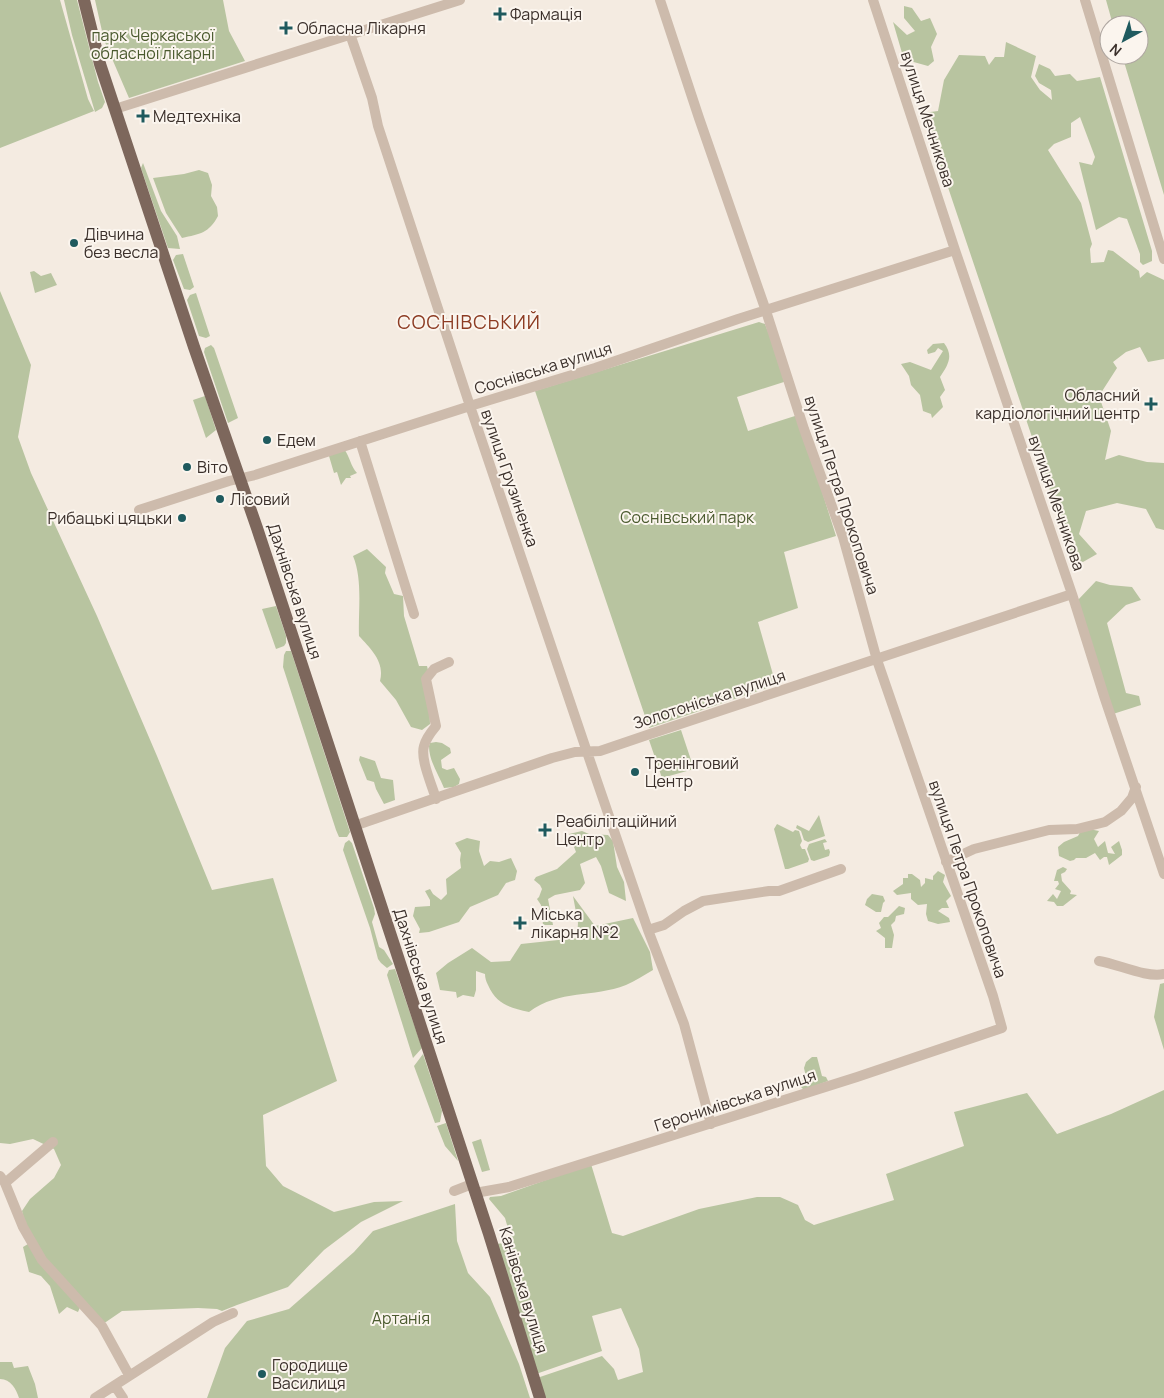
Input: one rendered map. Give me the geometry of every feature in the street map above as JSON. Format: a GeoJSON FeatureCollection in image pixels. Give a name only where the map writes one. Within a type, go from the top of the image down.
{"type":"FeatureCollection","features":[{"type":"Feature","properties":{"kind":"main road","name":"Дахнівська вулиця"},"geometry":{"type":"LineString","coordinates":[[84,0],[100,64],[194,347],[240,478],[474,1188]]}},
{"type":"Feature","properties":{"kind":"main road","name":"Канівська вулиця"},"geometry":{"type":"LineString","coordinates":[[474,1188],[540,1398]]}},
{"type":"Feature","properties":{"kind":"street"},"geometry":{"type":"LineString","coordinates":[[115,109],[460,0]]}},
{"type":"Feature","properties":{"kind":"street","name":"вулиця Петра Прокоповича"},"geometry":{"type":"LineString","coordinates":[[660,0],[698,118],[766,311],[804,429],[843,537],[877,660],[993,996],[1002,1028]]}},
{"type":"Feature","properties":{"kind":"street","name":"вулиця Мечникова"},"geometry":{"type":"LineString","coordinates":[[873,0],[1164,874]]}},
{"type":"Feature","properties":{"kind":"street"},"geometry":{"type":"LineString","coordinates":[[1085,0],[1164,259]]}},
{"type":"Feature","properties":{"kind":"street","name":"вулиця Грузиненка"},"geometry":{"type":"LineString","coordinates":[[350,34],[372,98],[378,126],[470,406],[648,930],[684,1024],[711,1124]]}},
{"type":"Feature","properties":{"kind":"street","name":"Соснівська вулиця"},"geometry":{"type":"LineString","coordinates":[[138,510],[596,368],[955,250]]}},
{"type":"Feature","properties":{"kind":"street"},"geometry":{"type":"LineString","coordinates":[[360,441],[414,614]]}},
{"type":"Feature","properties":{"kind":"street","name":"Золотоніська вулиця"},"geometry":{"type":"LineString","coordinates":[[354,826],[552,758],[575,752],[600,751],[1072,594]]}},
{"type":"Feature","properties":{"kind":"street"},"geometry":{"type":"LineString","coordinates":[[436,799],[423,757],[423,746],[428,735],[436,726],[426,679],[434,669],[449,662]]}},
{"type":"Feature","properties":{"kind":"street"},"geometry":{"type":"LineString","coordinates":[[946,862],[974,849],[1049,830],[1077,829],[1105,822],[1121,811],[1132,798],[1136,788]]}},
{"type":"Feature","properties":{"kind":"street"},"geometry":{"type":"LineString","coordinates":[[648,930],[664,925],[684,910],[704,901],[778,891],[841,868]]}},
{"type":"Feature","properties":{"kind":"street"},"geometry":{"type":"LineString","coordinates":[[1098,961],[1159,975]]}},
{"type":"Feature","properties":{"kind":"street","name":"Геронимівська вулиця"},"geometry":{"type":"LineString","coordinates":[[454,1191],[474,1188],[509,1187],[711,1124],[1002,1028]]}},
{"type":"Feature","properties":{"kind":"street"},"geometry":{"type":"LineString","coordinates":[[52,1142],[3,1180],[22,1227],[42,1260],[102,1326],[129,1375]]}},
{"type":"Feature","properties":{"kind":"street"},"geometry":{"type":"LineString","coordinates":[[95,1398],[213,1322],[233,1313]]}},
{"type":"Feature","properties":{"kind":"street"},"geometry":{"type":"LineString","coordinates":[[115,1386],[123,1398]]}},
{"type":"Feature","properties":{"kind":"green space"},"geometry":{"type":"Polygon","coordinates":[[[0,0],[60,0],[88,99],[94,111],[0,148],[0,0]]]}},
{"type":"Feature","properties":{"kind":"green space"},"geometry":{"type":"Polygon","coordinates":[[[64,0],[77,0],[105,102],[102,108],[95,112],[72,35],[64,0]]]}},
{"type":"Feature","properties":{"kind":"green space","name":"парк Черкаської обласної лікарні"},"geometry":{"type":"Polygon","coordinates":[[[95,0],[223,0],[229,31],[245,61],[129,98],[104,40],[95,0]]]}},
{"type":"Feature","properties":{"kind":"green space"},"geometry":{"type":"Polygon","coordinates":[[[1106,0],[1164,0],[1164,195],[1125,65],[1149,65],[1149,15],[1110,15],[1106,0]]]}},
{"type":"Feature","properties":{"kind":"green space"},"geometry":{"type":"Polygon","coordinates":[[[904,6],[912,8],[921,21],[930,18],[937,34],[931,47],[934,61],[928,66],[910,61],[902,53],[893,22],[907,35],[915,31],[904,18],[904,6]]]}},
{"type":"Feature","properties":{"kind":"green space"},"geometry":{"type":"Polygon","coordinates":[[[1006,42],[1036,56],[1031,77],[1040,90],[1052,100],[1051,90],[1039,83],[1035,76],[1039,64],[1050,69],[1055,76],[1070,74],[1077,81],[1100,77],[1152,251],[1152,261],[1143,265],[1140,262],[1140,254],[1127,219],[1119,217],[1096,230],[1079,162],[1092,165],[1095,157],[1080,117],[1071,123],[1071,137],[1054,144],[1048,150],[1081,203],[1092,244],[1090,249],[1091,263],[1104,262],[1108,250],[1113,251],[1139,271],[1140,278],[1147,272],[1164,280],[1164,359],[1148,362],[1140,347],[1126,352],[1113,362],[1117,368],[1099,396],[1111,431],[1105,460],[1119,455],[1147,462],[1164,463],[1164,530],[1156,528],[1146,509],[1117,503],[1086,511],[1079,534],[1097,554],[1083,562],[1073,559],[923,113],[938,111],[944,80],[959,55],[985,56],[989,65],[995,57],[1004,57],[1006,42]]]}},
{"type":"Feature","properties":{"kind":"green space"},"geometry":{"type":"Polygon","coordinates":[[[143,163],[161,211],[177,236],[180,249],[168,248],[141,168],[143,163]]]}},
{"type":"Feature","properties":{"kind":"green space"},"geometry":{"type":"Polygon","coordinates":[[[199,170],[208,173],[212,185],[211,196],[217,207],[218,216],[215,222],[203,232],[182,238],[166,213],[153,178],[199,170]]]}},
{"type":"Feature","properties":{"kind":"green space"},"geometry":{"type":"Polygon","coordinates":[[[183,254],[194,287],[190,290],[184,289],[173,260],[176,255],[183,254]]]}},
{"type":"Feature","properties":{"kind":"green space"},"geometry":{"type":"Polygon","coordinates":[[[34,271],[41,276],[51,273],[57,285],[35,293],[30,272],[34,271]]]}},
{"type":"Feature","properties":{"kind":"green space"},"geometry":{"type":"Polygon","coordinates":[[[0,291],[31,365],[18,437],[31,473],[97,616],[212,890],[273,878],[337,1081],[263,1115],[266,1166],[283,1186],[334,1212],[374,1202],[403,1201],[361,1222],[324,1250],[288,1287],[222,1311],[198,1308],[122,1311],[103,1324],[67,1286],[44,1257],[34,1242],[22,1211],[30,1199],[54,1178],[61,1165],[54,1149],[33,1139],[10,1144],[0,1143],[0,291]]]}},
{"type":"Feature","properties":{"kind":"green space"},"geometry":{"type":"Polygon","coordinates":[[[196,293],[210,336],[206,338],[199,336],[187,300],[190,295],[196,293]]]}},
{"type":"Feature","properties":{"kind":"green space","name":"Соснівський парк"},"geometry":{"type":"Polygon","coordinates":[[[759,322],[765,324],[787,381],[737,397],[748,431],[798,415],[836,536],[784,552],[798,608],[758,622],[776,685],[649,728],[535,391],[759,322]]]}},
{"type":"Feature","properties":{"kind":"green space"},"geometry":{"type":"Polygon","coordinates":[[[944,343],[949,352],[949,360],[940,377],[945,390],[940,397],[943,407],[932,418],[931,414],[923,411],[920,395],[911,385],[909,376],[901,364],[910,362],[931,370],[943,351],[938,348],[935,352],[928,354],[927,350],[933,344],[944,343]]]}},
{"type":"Feature","properties":{"kind":"green space"},"geometry":{"type":"Polygon","coordinates":[[[211,345],[214,348],[238,418],[228,423],[204,352],[205,348],[211,345]]]}},
{"type":"Feature","properties":{"kind":"green space"},"geometry":{"type":"Polygon","coordinates":[[[205,396],[216,430],[206,438],[193,400],[205,396]]]}},
{"type":"Feature","properties":{"kind":"green space"},"geometry":{"type":"Polygon","coordinates":[[[344,449],[357,473],[350,476],[351,478],[346,478],[341,485],[337,472],[334,473],[329,456],[344,449]]]}},
{"type":"Feature","properties":{"kind":"green space"},"geometry":{"type":"Polygon","coordinates":[[[367,549],[386,567],[385,573],[394,594],[403,596],[404,616],[419,666],[427,666],[430,724],[422,730],[411,727],[396,700],[380,681],[381,668],[379,662],[359,636],[359,585],[353,556],[367,549]]]}},
{"type":"Feature","properties":{"kind":"green space"},"geometry":{"type":"Polygon","coordinates":[[[1096,581],[1110,585],[1132,587],[1141,600],[1126,605],[1107,623],[1126,693],[1139,696],[1141,705],[1113,714],[1077,601],[1096,581]]]}},
{"type":"Feature","properties":{"kind":"green space"},"geometry":{"type":"Polygon","coordinates":[[[276,606],[286,636],[286,643],[284,646],[276,649],[262,609],[276,606]]]}},
{"type":"Feature","properties":{"kind":"green space"},"geometry":{"type":"Polygon","coordinates":[[[286,651],[291,651],[350,832],[347,837],[339,837],[336,830],[283,667],[286,651]]]}},
{"type":"Feature","properties":{"kind":"green space"},"geometry":{"type":"Polygon","coordinates":[[[681,730],[694,769],[662,778],[649,740],[681,730]]]}},
{"type":"Feature","properties":{"kind":"green space"},"geometry":{"type":"Polygon","coordinates":[[[436,742],[450,748],[451,753],[441,760],[442,768],[447,770],[454,768],[460,779],[459,784],[454,787],[444,788],[432,762],[429,746],[430,743],[436,742]]]}},
{"type":"Feature","properties":{"kind":"green space"},"geometry":{"type":"Polygon","coordinates":[[[360,756],[375,761],[381,778],[393,780],[395,800],[384,804],[374,782],[367,780],[359,760],[360,756]]]}},
{"type":"Feature","properties":{"kind":"green space"},"geometry":{"type":"Polygon","coordinates":[[[819,815],[825,836],[808,842],[804,840],[801,831],[796,828],[797,825],[809,831],[819,815]]]}},
{"type":"Feature","properties":{"kind":"green space"},"geometry":{"type":"Polygon","coordinates":[[[777,824],[793,832],[795,830],[799,831],[802,841],[800,845],[802,849],[805,849],[809,859],[808,862],[785,869],[774,829],[777,824]]]}},
{"type":"Feature","properties":{"kind":"green space"},"geometry":{"type":"Polygon","coordinates":[[[1081,830],[1099,831],[1094,839],[1098,847],[1105,841],[1108,853],[1115,854],[1111,847],[1119,841],[1122,855],[1109,865],[1107,857],[1100,860],[1095,853],[1086,858],[1076,858],[1070,861],[1059,856],[1058,847],[1078,836],[1081,830]]]}},
{"type":"Feature","properties":{"kind":"green space"},"geometry":{"type":"Polygon","coordinates":[[[582,831],[589,834],[608,835],[613,841],[617,867],[624,882],[626,901],[609,893],[601,866],[596,857],[580,864],[585,883],[580,890],[555,895],[548,899],[553,925],[543,925],[541,905],[537,899],[542,889],[534,880],[536,877],[557,869],[576,852],[569,834],[582,831]]]}},
{"type":"Feature","properties":{"kind":"green space"},"geometry":{"type":"Polygon","coordinates":[[[467,838],[480,841],[479,851],[484,866],[490,861],[499,862],[511,858],[517,871],[515,880],[506,883],[498,895],[470,907],[459,922],[429,932],[419,933],[420,929],[413,916],[415,907],[430,906],[430,900],[425,891],[430,889],[441,900],[447,894],[446,879],[461,868],[461,853],[455,843],[467,838]]]}},
{"type":"Feature","properties":{"kind":"green space"},"geometry":{"type":"Polygon","coordinates":[[[825,839],[827,842],[823,843],[825,850],[829,849],[829,856],[814,861],[811,860],[807,849],[809,844],[825,839]]]}},
{"type":"Feature","properties":{"kind":"green space"},"geometry":{"type":"Polygon","coordinates":[[[349,840],[352,843],[374,908],[375,914],[372,922],[379,947],[384,950],[393,964],[387,968],[378,959],[370,928],[343,850],[345,843],[349,840]]]}},
{"type":"Feature","properties":{"kind":"green space"},"geometry":{"type":"Polygon","coordinates":[[[1063,867],[1067,869],[1061,874],[1062,881],[1071,891],[1070,894],[1077,895],[1063,906],[1057,906],[1054,902],[1047,901],[1053,894],[1057,899],[1061,891],[1055,889],[1059,884],[1058,881],[1054,881],[1057,870],[1063,867]]]}},
{"type":"Feature","properties":{"kind":"green space"},"geometry":{"type":"Polygon","coordinates":[[[938,871],[945,875],[943,882],[951,896],[946,901],[949,908],[942,908],[938,911],[949,918],[950,922],[938,924],[928,921],[926,914],[927,904],[918,905],[911,899],[911,893],[897,895],[893,891],[903,884],[903,878],[908,878],[908,874],[912,874],[920,880],[921,887],[925,883],[925,878],[933,880],[933,876],[938,871]]]}},
{"type":"Feature","properties":{"kind":"green space"},"geometry":{"type":"Polygon","coordinates":[[[872,894],[883,896],[885,901],[881,912],[876,912],[865,905],[867,899],[872,894]]]}},
{"type":"Feature","properties":{"kind":"green space"},"geometry":{"type":"Polygon","coordinates":[[[573,896],[595,926],[633,918],[650,952],[653,970],[626,985],[614,989],[553,1000],[529,1012],[510,1007],[500,1001],[492,992],[486,981],[485,974],[476,971],[474,997],[463,995],[457,998],[456,992],[440,990],[436,973],[472,948],[491,962],[510,961],[521,944],[577,938],[578,923],[573,896]]]}},
{"type":"Feature","properties":{"kind":"green space"},"geometry":{"type":"Polygon","coordinates":[[[899,906],[905,908],[904,914],[896,916],[895,921],[891,925],[894,935],[892,948],[885,948],[885,938],[876,931],[881,928],[879,923],[884,917],[888,917],[899,906]]]}},
{"type":"Feature","properties":{"kind":"green space"},"geometry":{"type":"Polygon","coordinates":[[[395,969],[422,1048],[413,1058],[387,975],[389,970],[395,969]]]}},
{"type":"Feature","properties":{"kind":"green space"},"geometry":{"type":"Polygon","coordinates":[[[1164,983],[1164,1050],[1154,1017],[1160,984],[1164,983]]]}},
{"type":"Feature","properties":{"kind":"green space"},"geometry":{"type":"Polygon","coordinates":[[[423,1054],[442,1111],[440,1122],[435,1123],[414,1066],[423,1054]]]}},
{"type":"Feature","properties":{"kind":"green space"},"geometry":{"type":"Polygon","coordinates":[[[812,1057],[817,1057],[822,1076],[826,1077],[828,1081],[804,1090],[801,1087],[802,1081],[806,1077],[804,1068],[806,1062],[812,1057]]]}},
{"type":"Feature","properties":{"kind":"green space"},"geometry":{"type":"Polygon","coordinates":[[[1164,1090],[1164,1398],[545,1398],[537,1378],[602,1356],[614,1369],[618,1380],[643,1372],[639,1349],[621,1308],[592,1316],[602,1351],[536,1374],[496,1244],[512,1242],[505,1218],[489,1199],[490,1197],[501,1196],[591,1164],[612,1233],[623,1236],[699,1209],[757,1197],[780,1197],[798,1205],[805,1220],[814,1225],[894,1200],[886,1174],[964,1146],[954,1112],[1027,1093],[1057,1134],[1111,1114],[1164,1090]]]}},
{"type":"Feature","properties":{"kind":"green space"},"geometry":{"type":"Polygon","coordinates":[[[446,1123],[458,1161],[445,1146],[437,1126],[446,1123]]]}},
{"type":"Feature","properties":{"kind":"green space"},"geometry":{"type":"Polygon","coordinates":[[[481,1139],[490,1170],[482,1172],[472,1142],[481,1139]]]}},
{"type":"Feature","properties":{"kind":"green space","name":"Артанія"},"geometry":{"type":"Polygon","coordinates":[[[455,1204],[457,1241],[468,1273],[490,1297],[519,1364],[530,1398],[207,1398],[225,1348],[247,1321],[289,1309],[354,1252],[373,1231],[455,1204]]]}},
{"type":"Feature","properties":{"kind":"green space"},"geometry":{"type":"Polygon","coordinates":[[[28,1244],[81,1305],[78,1312],[67,1307],[59,1314],[50,1286],[41,1276],[29,1272],[23,1247],[28,1244]]]}},
{"type":"Feature","properties":{"kind":"green space"},"geometry":{"type":"Polygon","coordinates":[[[0,1362],[12,1362],[14,1368],[28,1366],[38,1398],[19,1398],[15,1388],[10,1383],[0,1379],[0,1362]]]}},
{"type":"Feature","properties":{"kind":"place","name":"Фармація"},"geometry":{"type":"Point","coordinates":[500,14]}},
{"type":"Feature","properties":{"kind":"place","name":"Обласна Лікарня"},"geometry":{"type":"Point","coordinates":[286,28]}},
{"type":"Feature","properties":{"kind":"place","name":"Медтехніка"},"geometry":{"type":"Point","coordinates":[143,116]}},
{"type":"Feature","properties":{"kind":"place","name":"Дівчина без весла"},"geometry":{"type":"Point","coordinates":[74,243]}},
{"type":"Feature","properties":{"kind":"place","name":"Обласний кардіологічний центр"},"geometry":{"type":"Point","coordinates":[1151,404]}},
{"type":"Feature","properties":{"kind":"place","name":"Едем"},"geometry":{"type":"Point","coordinates":[267,440]}},
{"type":"Feature","properties":{"kind":"place","name":"Віто"},"geometry":{"type":"Point","coordinates":[187,467]}},
{"type":"Feature","properties":{"kind":"place","name":"Лісовий"},"geometry":{"type":"Point","coordinates":[220,499]}},
{"type":"Feature","properties":{"kind":"place","name":"Рибацькі цяцьки"},"geometry":{"type":"Point","coordinates":[182,518]}},
{"type":"Feature","properties":{"kind":"place","name":"Тренінговий Центр"},"geometry":{"type":"Point","coordinates":[635,772]}},
{"type":"Feature","properties":{"kind":"place","name":"Реабілітаційний Центр"},"geometry":{"type":"Point","coordinates":[545,830]}},
{"type":"Feature","properties":{"kind":"place","name":"Міська лікарня №2"},"geometry":{"type":"Point","coordinates":[520,923]}},
{"type":"Feature","properties":{"kind":"place","name":"Городище Василиця"},"geometry":{"type":"Point","coordinates":[262,1374]}},
{"type":"Feature","properties":{"kind":"district","name":"СОСНІВСЬКИЙ"},"geometry":{"type":"Point","coordinates":[469,322]}}]}
